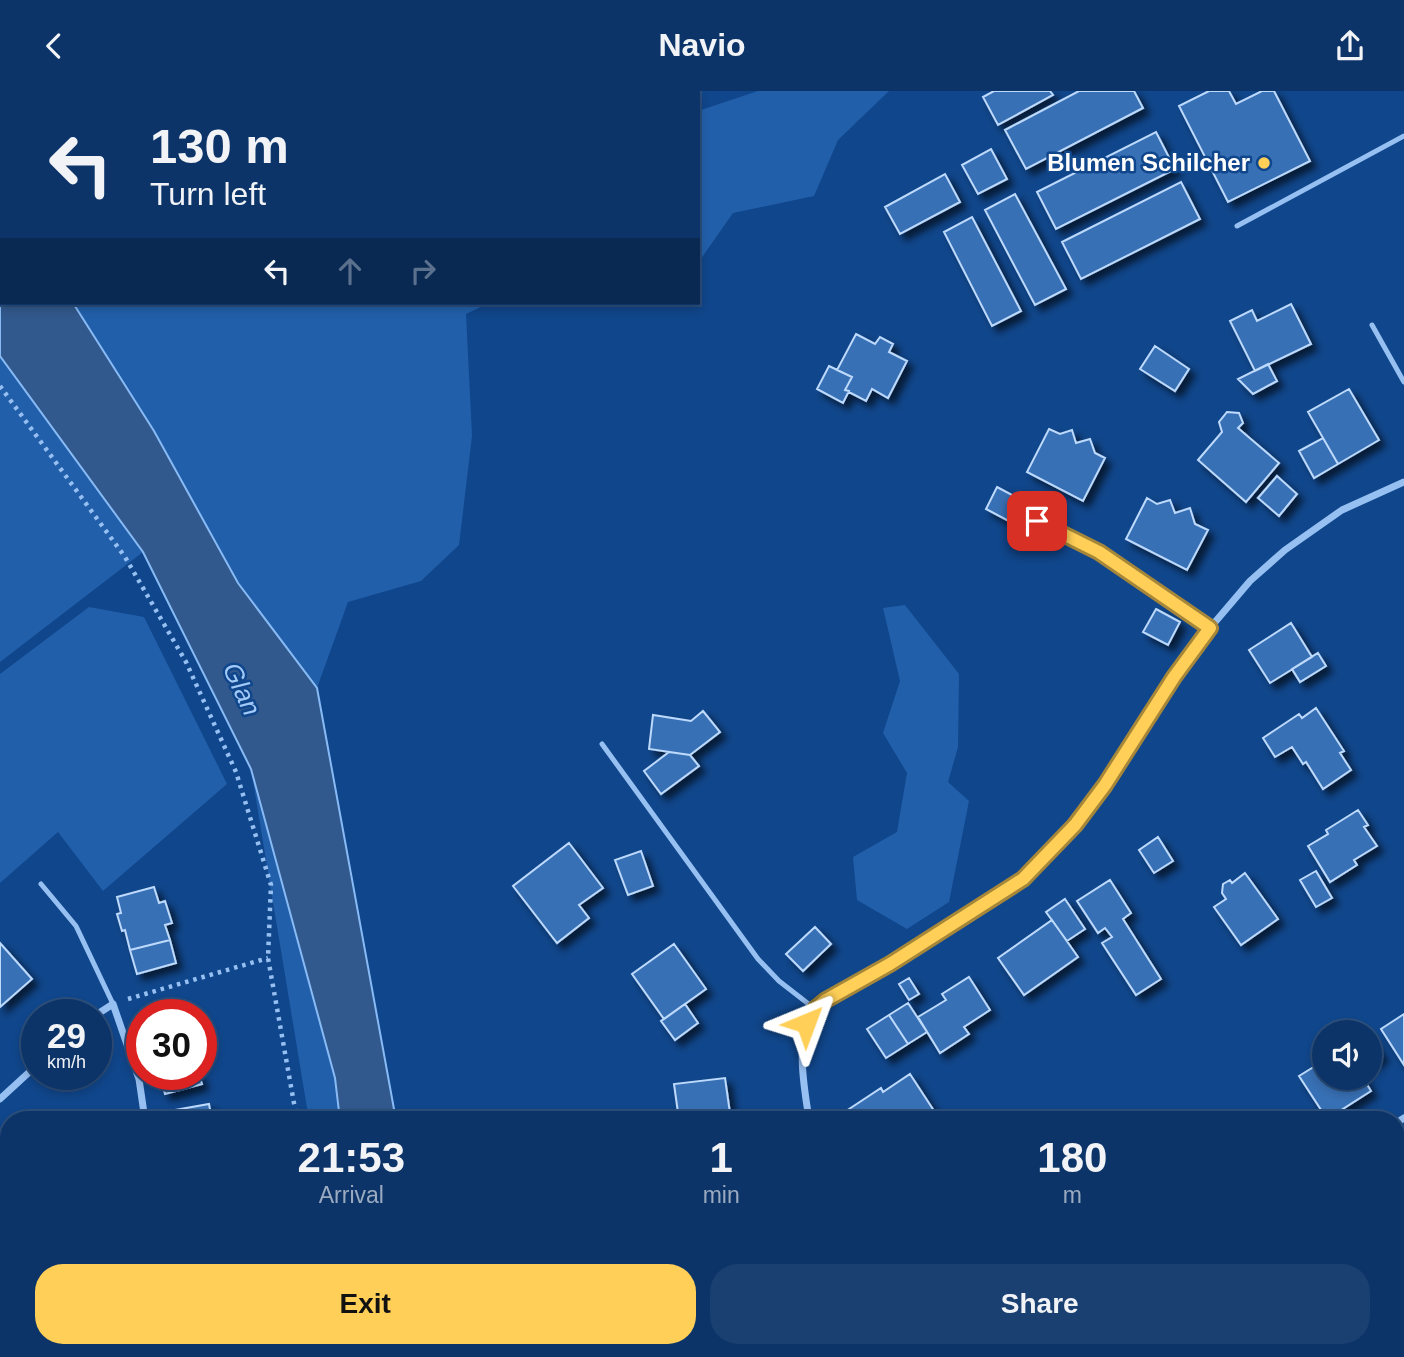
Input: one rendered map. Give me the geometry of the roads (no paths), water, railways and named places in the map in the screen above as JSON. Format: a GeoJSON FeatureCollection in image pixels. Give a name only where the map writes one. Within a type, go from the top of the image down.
{"type":"FeatureCollection","features":[{"type":"Feature","properties":{"kind":"street"},"geometry":{"type":"LineString","coordinates":[[807,1111],[802,1063],[803,1042],[806,1023],[815,1009],[1023,879],[1075,825],[1105,785],[1174,677],[1210,628],[1250,581],[1285,550],[1342,510],[1404,482]]}},
{"type":"Feature","properties":{"kind":"street"},"geometry":{"type":"LineString","coordinates":[[113,1004],[139,1079],[144,1111]]}},
{"type":"Feature","properties":{"kind":"street"},"geometry":{"type":"LineString","coordinates":[[0,1099],[21,1080]]}},
{"type":"Feature","properties":{"kind":"lane"},"geometry":{"type":"LineString","coordinates":[[1237,226],[1404,137]]}},
{"type":"Feature","properties":{"kind":"lane"},"geometry":{"type":"LineString","coordinates":[[1372,325],[1404,382]]}},
{"type":"Feature","properties":{"kind":"lane"},"geometry":{"type":"LineString","coordinates":[[1037,521],[1099,552],[1210,628]]}},
{"type":"Feature","properties":{"kind":"lane"},"geometry":{"type":"LineString","coordinates":[[602,744],[758,959],[779,982],[815,1009]]}},
{"type":"Feature","properties":{"kind":"lane"},"geometry":{"type":"LineString","coordinates":[[41,884],[76,926],[113,1004]]}},
{"type":"Feature","properties":{"kind":"water","name":"Glan"},"geometry":{"type":"Polygon","coordinates":[[[0,305],[74,305],[154,431],[238,583],[317,688],[394,1111],[339,1111],[335,1078],[251,769],[143,552],[0,356],[0,305]]]}},
{"type":"Feature","properties":{"kind":"place","name":"Blumen Schilcher"},"geometry":{"type":"Point","coordinates":[1264,163]}}]}
